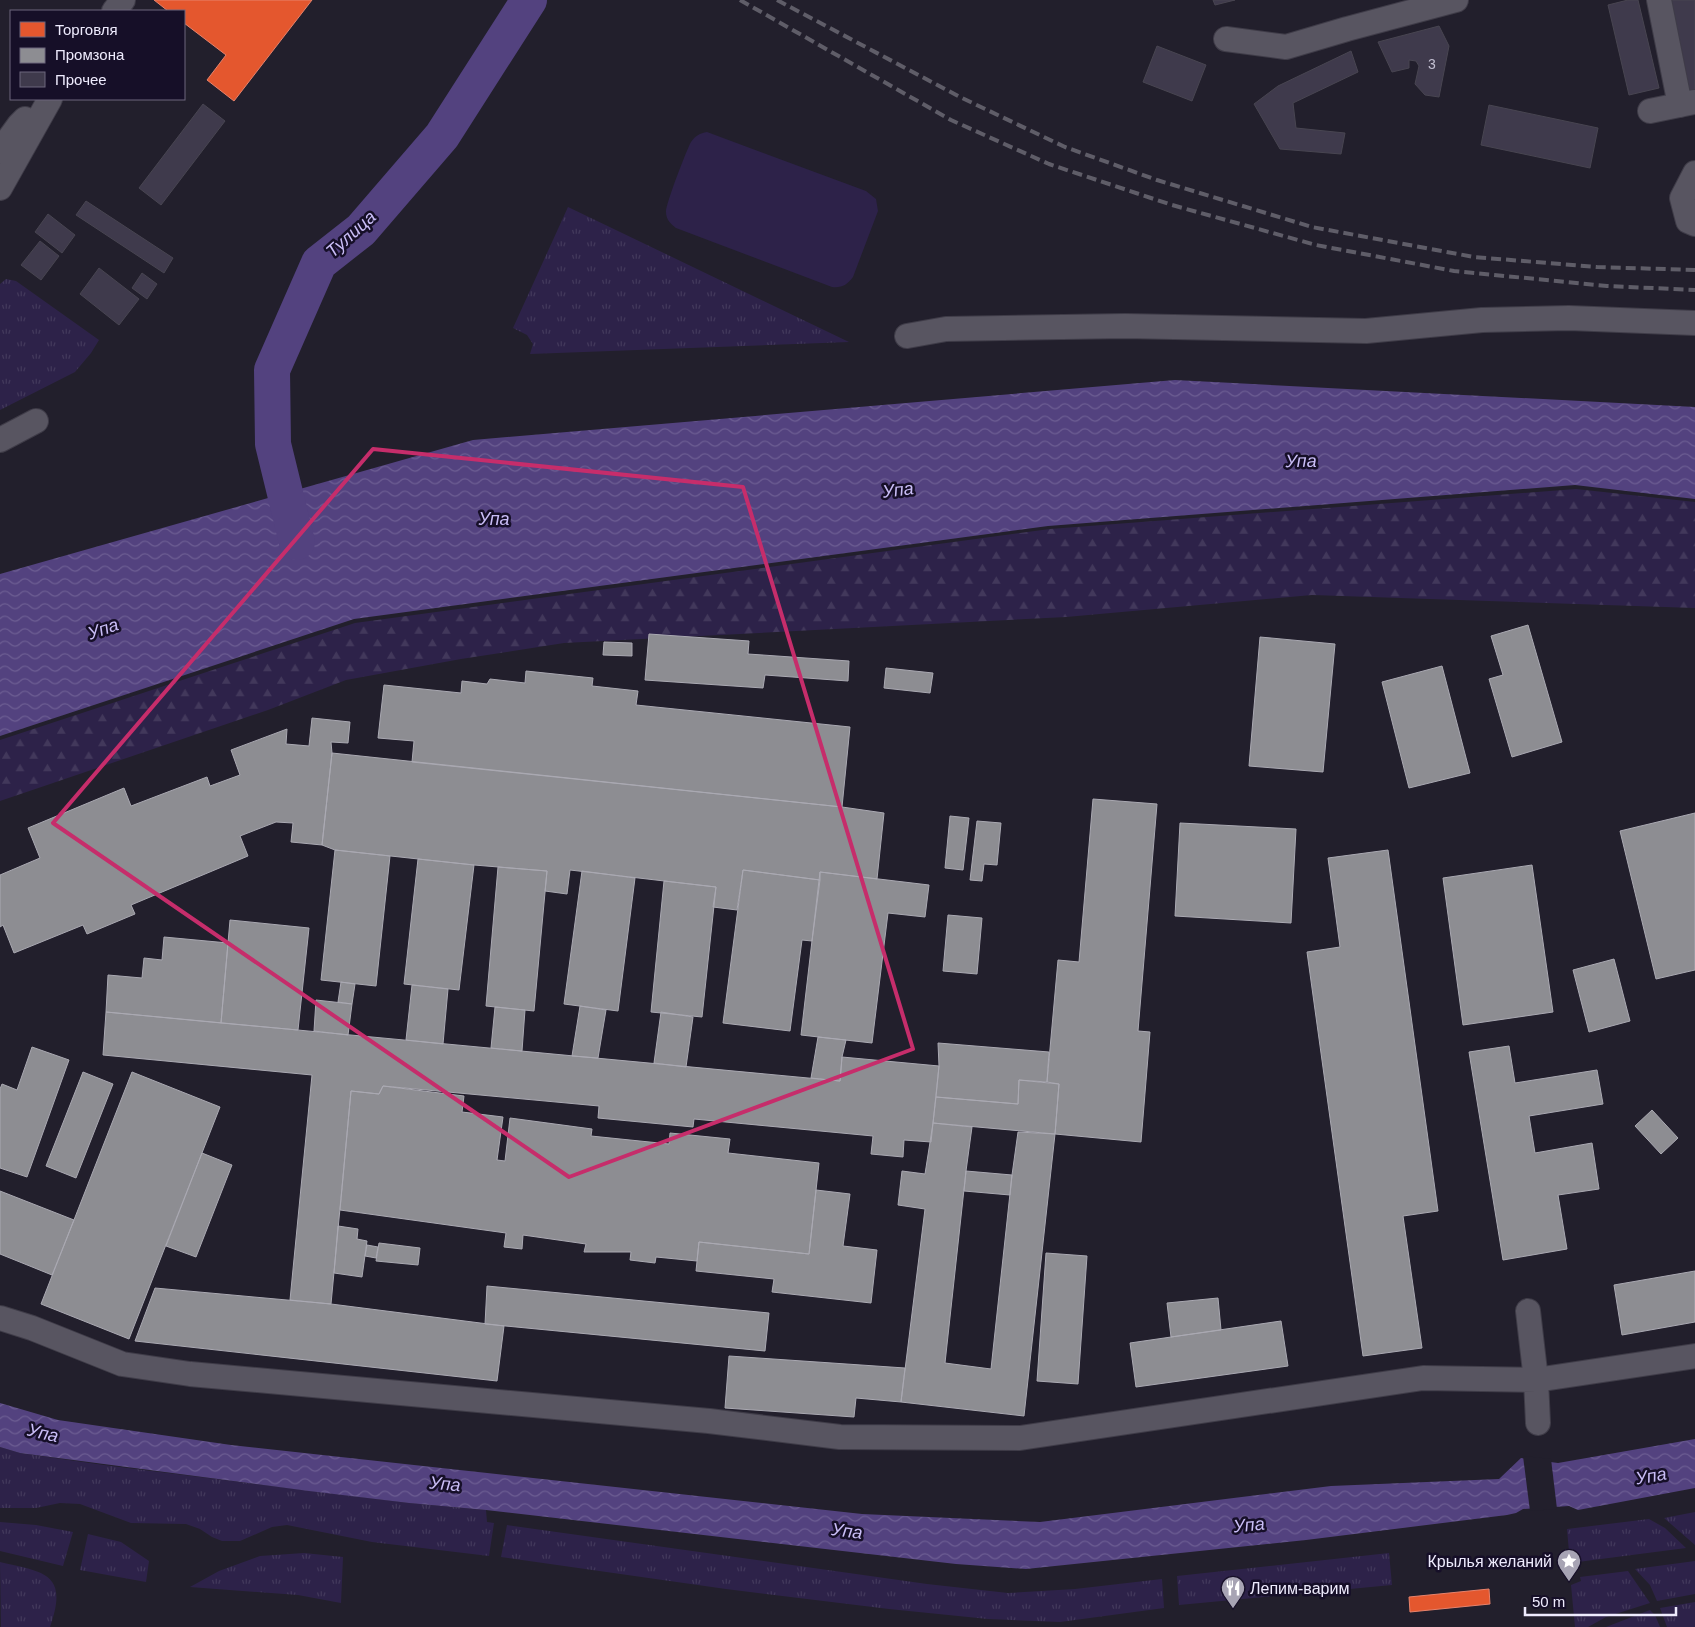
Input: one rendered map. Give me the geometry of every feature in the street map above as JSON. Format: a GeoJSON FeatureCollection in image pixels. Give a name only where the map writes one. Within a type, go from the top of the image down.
{"type":"FeatureCollection","features":[{"type":"Feature","properties":{"kind":"lane"},"geometry":{"type":"LineString","coordinates":[[115,10],[123,0]]}},
{"type":"Feature","properties":{"kind":"lane"},"geometry":{"type":"LineString","coordinates":[[1226,39],[1286,47],[1456,0]]}},
{"type":"Feature","properties":{"kind":"lane"},"geometry":{"type":"LineString","coordinates":[[1650,111],[1688,103],[1659,0]]}},
{"type":"Feature","properties":{"kind":"lane"},"geometry":{"type":"LineString","coordinates":[[0,151],[19,125],[47,100]]}},
{"type":"Feature","properties":{"kind":"lane"},"geometry":{"type":"LineString","coordinates":[[0,188],[47,100]]}},
{"type":"Feature","properties":{"kind":"lane"},"geometry":{"type":"LineString","coordinates":[[1695,173],[1682,198],[1688,221],[1695,224]]}},
{"type":"Feature","properties":{"kind":"lane"},"geometry":{"type":"LineString","coordinates":[[907,336],[946,329],[1125,326],[1366,330],[1482,320],[1550,318],[1695,323]]}},
{"type":"Feature","properties":{"kind":"lane"},"geometry":{"type":"LineString","coordinates":[[0,440],[36,421]]}},
{"type":"Feature","properties":{"kind":"lane"},"geometry":{"type":"LineString","coordinates":[[1528,1311],[1536,1380],[1538,1423]]}},
{"type":"Feature","properties":{"kind":"lane"},"geometry":{"type":"LineString","coordinates":[[0,1318],[32,1328],[122,1364],[190,1374],[709,1421],[840,1437],[1020,1438],[1423,1378],[1536,1380],[1695,1356]]}},
{"type":"Feature","properties":{"kind":"highlighted area"},"geometry":{"type":"Polygon","coordinates":[[[373,449],[743,487],[913,1049],[569,1177],[53,823],[373,449]]]}},
{"type":"Feature","properties":{"kind":"green space"},"geometry":{"type":"Polygon","coordinates":[[[707,132],[866,191],[876,199],[878,211],[853,277],[849,282],[839,287],[832,287],[676,228],[671,223],[666,212],[672,189],[685,155],[694,138],[707,132]]]}},
{"type":"Feature","properties":{"kind":"green space"},"geometry":{"type":"Polygon","coordinates":[[[568,207],[849,342],[530,354],[533,344],[527,335],[513,328],[568,207]]]}},
{"type":"Feature","properties":{"kind":"green space"},"geometry":{"type":"Polygon","coordinates":[[[6,279],[16,281],[99,340],[75,372],[0,410],[0,284],[6,279]]]}},
{"type":"Feature","properties":{"kind":"green space"},"geometry":{"type":"Polygon","coordinates":[[[1576,489],[1695,502],[1695,608],[1312,595],[1066,617],[564,643],[346,680],[268,710],[0,801],[0,740],[355,623],[1050,529],[1576,489]]]}},
{"type":"Feature","properties":{"kind":"green space"},"geometry":{"type":"Polygon","coordinates":[[[0,1447],[20,1453],[104,1465],[409,1503],[486,1510],[487,1522],[494,1523],[489,1556],[372,1542],[287,1525],[272,1527],[240,1541],[222,1541],[186,1524],[131,1523],[80,1504],[60,1503],[36,1508],[0,1508],[0,1447]]]}},
{"type":"Feature","properties":{"kind":"green space"},"geometry":{"type":"Polygon","coordinates":[[[1695,1512],[1695,1545],[1664,1518],[1695,1512]]]}},
{"type":"Feature","properties":{"kind":"green space"},"geometry":{"type":"Polygon","coordinates":[[[1649,1519],[1665,1528],[1686,1548],[1570,1563],[1567,1529],[1649,1519]]]}},
{"type":"Feature","properties":{"kind":"green space"},"geometry":{"type":"Polygon","coordinates":[[[0,1522],[36,1525],[73,1532],[63,1566],[0,1551],[0,1522]]]}},
{"type":"Feature","properties":{"kind":"green space"},"geometry":{"type":"Polygon","coordinates":[[[507,1525],[927,1584],[1008,1593],[1075,1589],[1162,1579],[1164,1608],[1060,1622],[988,1619],[726,1589],[501,1557],[507,1525]]]}},
{"type":"Feature","properties":{"kind":"green space"},"geometry":{"type":"Polygon","coordinates":[[[88,1534],[121,1542],[149,1561],[146,1582],[80,1570],[88,1534]]]}},
{"type":"Feature","properties":{"kind":"green space"},"geometry":{"type":"Polygon","coordinates":[[[304,1553],[343,1557],[341,1603],[298,1595],[190,1587],[219,1571],[260,1556],[304,1553]]]}},
{"type":"Feature","properties":{"kind":"green space"},"geometry":{"type":"Polygon","coordinates":[[[1389,1553],[1392,1585],[1179,1605],[1177,1576],[1389,1553]]]}},
{"type":"Feature","properties":{"kind":"green space"},"geometry":{"type":"Polygon","coordinates":[[[1695,1561],[1695,1594],[1657,1601],[1650,1585],[1635,1569],[1695,1561]]]}},
{"type":"Feature","properties":{"kind":"green space"},"geometry":{"type":"Polygon","coordinates":[[[0,1562],[29,1569],[49,1578],[54,1585],[56,1595],[55,1609],[50,1627],[1,1627],[0,1562]]]}},
{"type":"Feature","properties":{"kind":"green space"},"geometry":{"type":"Polygon","coordinates":[[[1628,1571],[1650,1603],[1606,1617],[1588,1627],[1575,1627],[1571,1585],[1581,1581],[1580,1577],[1628,1571]]]}},
{"type":"Feature","properties":{"kind":"green space"},"geometry":{"type":"Polygon","coordinates":[[[1695,1602],[1695,1627],[1667,1627],[1660,1608],[1695,1602]]]}},
{"type":"Feature","properties":{"kind":"green space"},"geometry":{"type":"Polygon","coordinates":[[[1650,1610],[1655,1615],[1660,1627],[1606,1627],[1650,1610]]]}},
{"type":"Feature","properties":{"kind":"water","name":"Упа"},"geometry":{"type":"Polygon","coordinates":[[[1175,380],[1695,407],[1695,499],[1575,485],[1048,526],[354,619],[0,736],[0,574],[473,440],[1175,380]]]}},
{"type":"Feature","properties":{"kind":"water","name":"Упа"},"geometry":{"type":"Polygon","coordinates":[[[0,1403],[58,1420],[231,1445],[862,1514],[1040,1522],[1331,1486],[1499,1479],[1521,1458],[1558,1463],[1695,1439],[1695,1488],[1578,1510],[1569,1506],[1523,1509],[1507,1515],[1306,1540],[1026,1569],[956,1564],[486,1510],[409,1503],[20,1453],[0,1447],[0,1403]]]}},
{"type":"Feature","properties":{"kind":"pier"},"geometry":{"type":"Polygon","coordinates":[[[1523,1456],[1551,1459],[1557,1509],[1530,1511],[1523,1456]]]}},
{"type":"Feature","properties":{"kind":"building: Торговля"},"geometry":{"type":"Polygon","coordinates":[[[154,0],[312,0],[234,101],[207,80],[226,55],[185,24],[185,10],[167,10],[154,0]]]}},
{"type":"Feature","properties":{"kind":"building: Торговля"},"geometry":{"type":"Polygon","coordinates":[[[1489,1589],[1490,1604],[1410,1612],[1409,1597],[1489,1589]]]}},
{"type":"Feature","properties":{"kind":"building: Промзона"},"geometry":{"type":"Polygon","coordinates":[[[1528,625],[1562,742],[1512,757],[1489,679],[1503,675],[1491,636],[1528,625]]]}},
{"type":"Feature","properties":{"kind":"building: Промзона"},"geometry":{"type":"Polygon","coordinates":[[[649,634],[749,641],[748,654],[849,661],[848,681],[765,675],[763,688],[645,680],[649,634]]]}},
{"type":"Feature","properties":{"kind":"building: Промзона"},"geometry":{"type":"Polygon","coordinates":[[[1260,637],[1335,644],[1323,772],[1249,766],[1260,637]]]}},
{"type":"Feature","properties":{"kind":"building: Промзона"},"geometry":{"type":"Polygon","coordinates":[[[604,642],[632,643],[632,656],[603,655],[604,642]]]}},
{"type":"Feature","properties":{"kind":"building: Промзона"},"geometry":{"type":"Polygon","coordinates":[[[1442,666],[1470,773],[1409,788],[1382,682],[1442,666]]]}},
{"type":"Feature","properties":{"kind":"building: Промзона"},"geometry":{"type":"Polygon","coordinates":[[[886,668],[933,673],[930,693],[884,688],[886,668]]]}},
{"type":"Feature","properties":{"kind":"building: Промзона"},"geometry":{"type":"Polygon","coordinates":[[[526,671],[593,678],[592,686],[638,691],[636,705],[850,727],[842,807],[412,762],[414,741],[378,738],[384,685],[461,693],[462,681],[487,684],[490,679],[525,683],[526,671]]]}},
{"type":"Feature","properties":{"kind":"building: Промзона"},"geometry":{"type":"Polygon","coordinates":[[[312,718],[350,722],[348,743],[331,742],[332,753],[322,845],[291,842],[293,823],[276,822],[240,836],[248,856],[131,905],[135,914],[87,934],[83,925],[14,953],[3,925],[0,927],[0,875],[40,858],[28,828],[124,788],[131,806],[207,777],[210,786],[240,775],[231,750],[287,729],[286,744],[309,746],[312,718]]]}},
{"type":"Feature","properties":{"kind":"building: Промзона"},"geometry":{"type":"Polygon","coordinates":[[[332,753],[884,813],[877,879],[820,872],[820,880],[743,870],[737,910],[713,907],[716,887],[570,870],[567,894],[545,891],[547,871],[335,850],[322,845],[332,753]]]}},
{"type":"Feature","properties":{"kind":"building: Промзона"},"geometry":{"type":"Polygon","coordinates":[[[1093,799],[1157,804],[1138,1031],[1150,1032],[1141,1142],[1055,1134],[1059,1084],[1047,1082],[1058,960],[1079,962],[1093,799]]]}},
{"type":"Feature","properties":{"kind":"building: Промзона"},"geometry":{"type":"Polygon","coordinates":[[[1695,813],[1695,970],[1656,979],[1620,831],[1695,813]]]}},
{"type":"Feature","properties":{"kind":"building: Промзона"},"geometry":{"type":"Polygon","coordinates":[[[950,816],[969,818],[963,870],[945,868],[950,816]]]}},
{"type":"Feature","properties":{"kind":"building: Промзона"},"geometry":{"type":"Polygon","coordinates":[[[977,821],[1001,823],[997,865],[984,864],[982,881],[970,880],[977,821]]]}},
{"type":"Feature","properties":{"kind":"building: Промзона"},"geometry":{"type":"Polygon","coordinates":[[[1180,823],[1296,829],[1291,923],[1175,916],[1180,823]]]}},
{"type":"Feature","properties":{"kind":"building: Промзона"},"geometry":{"type":"Polygon","coordinates":[[[335,850],[390,856],[376,986],[321,980],[335,850]]]}},
{"type":"Feature","properties":{"kind":"building: Промзона"},"geometry":{"type":"Polygon","coordinates":[[[1388,850],[1438,1211],[1403,1216],[1422,1348],[1363,1356],[1307,952],[1340,947],[1328,858],[1388,850]]]}},
{"type":"Feature","properties":{"kind":"building: Промзона"},"geometry":{"type":"Polygon","coordinates":[[[418,859],[474,865],[459,990],[404,984],[418,859]]]}},
{"type":"Feature","properties":{"kind":"building: Промзона"},"geometry":{"type":"Polygon","coordinates":[[[1532,865],[1553,1012],[1463,1025],[1443,878],[1532,865]]]}},
{"type":"Feature","properties":{"kind":"building: Промзона"},"geometry":{"type":"Polygon","coordinates":[[[498,867],[547,871],[534,1011],[486,1006],[498,867]]]}},
{"type":"Feature","properties":{"kind":"building: Промзона"},"geometry":{"type":"Polygon","coordinates":[[[743,870],[820,880],[812,941],[802,940],[790,1031],[723,1023],[743,870]]]}},
{"type":"Feature","properties":{"kind":"building: Промзона"},"geometry":{"type":"Polygon","coordinates":[[[582,871],[635,878],[618,1011],[564,1004],[582,871]]]}},
{"type":"Feature","properties":{"kind":"building: Промзона"},"geometry":{"type":"Polygon","coordinates":[[[820,872],[929,885],[925,917],[888,913],[872,1043],[801,1035],[820,872]]]}},
{"type":"Feature","properties":{"kind":"building: Промзона"},"geometry":{"type":"Polygon","coordinates":[[[664,881],[716,887],[702,1017],[651,1012],[664,881]]]}},
{"type":"Feature","properties":{"kind":"building: Промзона"},"geometry":{"type":"Polygon","coordinates":[[[948,915],[982,918],[977,974],[943,971],[948,915]]]}},
{"type":"Feature","properties":{"kind":"building: Промзона"},"geometry":{"type":"Polygon","coordinates":[[[230,920],[309,928],[298,1030],[221,1023],[230,920]]]}},
{"type":"Feature","properties":{"kind":"building: Промзона"},"geometry":{"type":"Polygon","coordinates":[[[164,937],[228,943],[221,1023],[106,1012],[108,975],[142,978],[144,958],[162,960],[164,937]]]}},
{"type":"Feature","properties":{"kind":"building: Промзона"},"geometry":{"type":"Polygon","coordinates":[[[1614,959],[1630,1021],[1589,1032],[1573,970],[1614,959]]]}},
{"type":"Feature","properties":{"kind":"building: Промзона"},"geometry":{"type":"Polygon","coordinates":[[[341,982],[355,984],[352,1004],[338,1002],[341,982]]]}},
{"type":"Feature","properties":{"kind":"building: Промзона"},"geometry":{"type":"Polygon","coordinates":[[[412,985],[448,989],[443,1044],[406,1040],[412,985]]]}},
{"type":"Feature","properties":{"kind":"building: Промзона"},"geometry":{"type":"Polygon","coordinates":[[[316,1000],[352,1004],[348,1035],[314,1031],[316,1000]]]}},
{"type":"Feature","properties":{"kind":"building: Промзона"},"geometry":{"type":"Polygon","coordinates":[[[580,1006],[606,1010],[598,1058],[572,1056],[580,1006]]]}},
{"type":"Feature","properties":{"kind":"building: Промзона"},"geometry":{"type":"Polygon","coordinates":[[[495,1007],[525,1010],[522,1051],[491,1048],[495,1007]]]}},
{"type":"Feature","properties":{"kind":"building: Промзона"},"geometry":{"type":"Polygon","coordinates":[[[106,1012],[840,1081],[842,1057],[939,1066],[931,1142],[904,1140],[903,1157],[871,1154],[873,1136],[694,1119],[693,1127],[598,1118],[599,1106],[383,1086],[379,1094],[351,1091],[331,1304],[290,1300],[312,1075],[103,1055],[106,1012]]]}},
{"type":"Feature","properties":{"kind":"building: Промзона"},"geometry":{"type":"Polygon","coordinates":[[[661,1012],[693,1017],[686,1067],[654,1063],[661,1012]]]}},
{"type":"Feature","properties":{"kind":"building: Промзона"},"geometry":{"type":"Polygon","coordinates":[[[818,1037],[846,1040],[840,1081],[811,1078],[818,1037]]]}},
{"type":"Feature","properties":{"kind":"building: Промзона"},"geometry":{"type":"Polygon","coordinates":[[[938,1043],[1049,1052],[1047,1082],[1019,1080],[1018,1104],[936,1097],[939,1066],[938,1043]]]}},
{"type":"Feature","properties":{"kind":"building: Промзона"},"geometry":{"type":"Polygon","coordinates":[[[1509,1046],[1515,1083],[1597,1070],[1603,1104],[1529,1116],[1535,1153],[1592,1143],[1599,1189],[1558,1195],[1567,1249],[1503,1260],[1469,1052],[1509,1046]]]}},
{"type":"Feature","properties":{"kind":"building: Промзона"},"geometry":{"type":"Polygon","coordinates":[[[32,1047],[69,1060],[27,1177],[0,1168],[0,1089],[2,1084],[17,1090],[32,1047]]]}},
{"type":"Feature","properties":{"kind":"building: Промзона"},"geometry":{"type":"Polygon","coordinates":[[[83,1072],[113,1084],[76,1178],[46,1166],[83,1072]]]}},
{"type":"Feature","properties":{"kind":"building: Промзона"},"geometry":{"type":"Polygon","coordinates":[[[132,1072],[220,1107],[129,1339],[41,1304],[132,1072]]]}},
{"type":"Feature","properties":{"kind":"building: Промзона"},"geometry":{"type":"Polygon","coordinates":[[[1019,1080],[1059,1084],[1055,1134],[933,1123],[936,1097],[1018,1104],[1019,1080]]]}},
{"type":"Feature","properties":{"kind":"building: Промзона"},"geometry":{"type":"Polygon","coordinates":[[[383,1086],[464,1096],[462,1112],[503,1117],[497,1160],[505,1161],[510,1118],[592,1129],[591,1136],[669,1144],[670,1133],[730,1139],[728,1153],[819,1163],[809,1254],[699,1242],[697,1261],[656,1257],[655,1263],[630,1260],[631,1252],[584,1252],[586,1244],[523,1235],[522,1249],[504,1247],[506,1233],[340,1210],[351,1091],[379,1094],[383,1086]]]}},
{"type":"Feature","properties":{"kind":"building: Промзона"},"geometry":{"type":"Polygon","coordinates":[[[1652,1110],[1678,1138],[1661,1154],[1635,1126],[1652,1110]]]}},
{"type":"Feature","properties":{"kind":"building: Промзона"},"geometry":{"type":"Polygon","coordinates":[[[933,1123],[972,1127],[945,1363],[991,1369],[1018,1132],[1055,1134],[1024,1416],[901,1402],[925,1209],[898,1205],[902,1171],[925,1174],[933,1123]]]}},
{"type":"Feature","properties":{"kind":"building: Промзона"},"geometry":{"type":"Polygon","coordinates":[[[202,1153],[232,1165],[196,1257],[166,1246],[202,1153]]]}},
{"type":"Feature","properties":{"kind":"building: Промзона"},"geometry":{"type":"Polygon","coordinates":[[[966,1171],[1012,1175],[1010,1195],[964,1191],[966,1171]]]}},
{"type":"Feature","properties":{"kind":"building: Промзона"},"geometry":{"type":"Polygon","coordinates":[[[816,1190],[850,1194],[843,1246],[877,1250],[871,1303],[772,1292],[774,1279],[696,1271],[699,1242],[809,1254],[816,1190]]]}},
{"type":"Feature","properties":{"kind":"building: Промзона"},"geometry":{"type":"Polygon","coordinates":[[[0,1191],[74,1220],[52,1275],[0,1254],[0,1191]]]}},
{"type":"Feature","properties":{"kind":"building: Промзона"},"geometry":{"type":"Polygon","coordinates":[[[338,1226],[358,1229],[357,1239],[367,1241],[362,1277],[334,1273],[338,1226]]]}},
{"type":"Feature","properties":{"kind":"building: Промзона"},"geometry":{"type":"Polygon","coordinates":[[[379,1243],[420,1248],[418,1265],[376,1261],[379,1243]]]}},
{"type":"Feature","properties":{"kind":"building: Промзона"},"geometry":{"type":"Polygon","coordinates":[[[367,1245],[378,1247],[376,1258],[365,1256],[367,1245]]]}},
{"type":"Feature","properties":{"kind":"building: Промзона"},"geometry":{"type":"Polygon","coordinates":[[[1046,1253],[1087,1256],[1078,1384],[1037,1381],[1046,1253]]]}},
{"type":"Feature","properties":{"kind":"building: Промзона"},"geometry":{"type":"Polygon","coordinates":[[[1695,1271],[1695,1322],[1622,1335],[1614,1285],[1695,1271]]]}},
{"type":"Feature","properties":{"kind":"building: Промзона"},"geometry":{"type":"Polygon","coordinates":[[[487,1286],[769,1313],[765,1351],[485,1324],[487,1286]]]}},
{"type":"Feature","properties":{"kind":"building: Промзона"},"geometry":{"type":"Polygon","coordinates":[[[155,1288],[331,1304],[504,1326],[497,1381],[135,1341],[155,1288]]]}},
{"type":"Feature","properties":{"kind":"building: Промзона"},"geometry":{"type":"Polygon","coordinates":[[[1218,1298],[1221,1330],[1171,1337],[1167,1303],[1218,1298]]]}},
{"type":"Feature","properties":{"kind":"building: Промзона"},"geometry":{"type":"Polygon","coordinates":[[[1281,1321],[1288,1366],[1136,1387],[1130,1343],[1281,1321]]]}},
{"type":"Feature","properties":{"kind":"building: Промзона"},"geometry":{"type":"Polygon","coordinates":[[[729,1356],[905,1368],[901,1402],[856,1398],[854,1417],[725,1408],[729,1356]]]}},
{"type":"Feature","properties":{"kind":"building: Прочее"},"geometry":{"type":"Polygon","coordinates":[[[1213,0],[1235,0],[1215,5],[1213,0]]]}},
{"type":"Feature","properties":{"kind":"building: Прочее"},"geometry":{"type":"Polygon","coordinates":[[[1628,0],[1638,0],[1659,88],[1629,95],[1608,5],[1628,0]]]}},
{"type":"Feature","properties":{"kind":"building: Прочее"},"geometry":{"type":"Polygon","coordinates":[[[1669,0],[1695,0],[1695,93],[1689,94],[1669,0]]]}},
{"type":"Feature","properties":{"kind":"building: Прочее"},"geometry":{"type":"Polygon","coordinates":[[[1439,26],[1449,46],[1439,97],[1425,95],[1415,84],[1419,66],[1416,61],[1409,60],[1409,68],[1392,72],[1378,42],[1439,26]]]}},
{"type":"Feature","properties":{"kind":"building: Прочее"},"geometry":{"type":"Polygon","coordinates":[[[1157,46],[1206,65],[1192,101],[1143,82],[1157,46]]]}},
{"type":"Feature","properties":{"kind":"building: Прочее"},"geometry":{"type":"Polygon","coordinates":[[[1351,51],[1358,72],[1293,103],[1296,128],[1345,133],[1341,154],[1280,149],[1254,104],[1278,86],[1351,51]]]}},
{"type":"Feature","properties":{"kind":"building: Прочее"},"geometry":{"type":"Polygon","coordinates":[[[203,104],[225,121],[161,205],[139,188],[203,104]]]}},
{"type":"Feature","properties":{"kind":"building: Прочее"},"geometry":{"type":"Polygon","coordinates":[[[1489,105],[1598,128],[1590,168],[1481,145],[1489,105]]]}},
{"type":"Feature","properties":{"kind":"building: Прочее"},"geometry":{"type":"Polygon","coordinates":[[[86,201],[173,258],[164,273],[76,215],[86,201]]]}},
{"type":"Feature","properties":{"kind":"building: Прочее"},"geometry":{"type":"Polygon","coordinates":[[[48,214],[75,235],[62,253],[35,232],[48,214]]]}},
{"type":"Feature","properties":{"kind":"building: Прочее"},"geometry":{"type":"Polygon","coordinates":[[[40,241],[59,256],[41,280],[21,265],[40,241]]]}},
{"type":"Feature","properties":{"kind":"building: Прочее"},"geometry":{"type":"Polygon","coordinates":[[[99,268],[139,299],[119,325],[80,294],[99,268]]]}},
{"type":"Feature","properties":{"kind":"building: Прочее"},"geometry":{"type":"Polygon","coordinates":[[[142,273],[157,284],[147,299],[132,288],[142,273]]]}},
{"type":"Feature","properties":{"kind":"waterway","name":"Тулица"},"geometry":{"type":"LineString","coordinates":[[297,542],[273,444],[272,370],[319,263],[361,230],[442,136],[529,0]]}},
{"type":"Feature","properties":{"kind":"railway"},"geometry":{"type":"LineString","coordinates":[[740,0],[951,120],[1049,164],[1172,205],[1316,245],[1454,271],[1607,286],[1695,290]]}},
{"type":"Feature","properties":{"kind":"railway"},"geometry":{"type":"LineString","coordinates":[[777,0],[960,97],[1065,147],[1157,180],[1312,227],[1474,257],[1597,267],[1695,270]]}},
{"type":"Feature","properties":{"kind":"place","name":"Крылья желаний"},"geometry":{"type":"Point","coordinates":[1569,1582]}},
{"type":"Feature","properties":{"kind":"place","name":"Лепим-варим"},"geometry":{"type":"Point","coordinates":[1233,1609]}}]}
